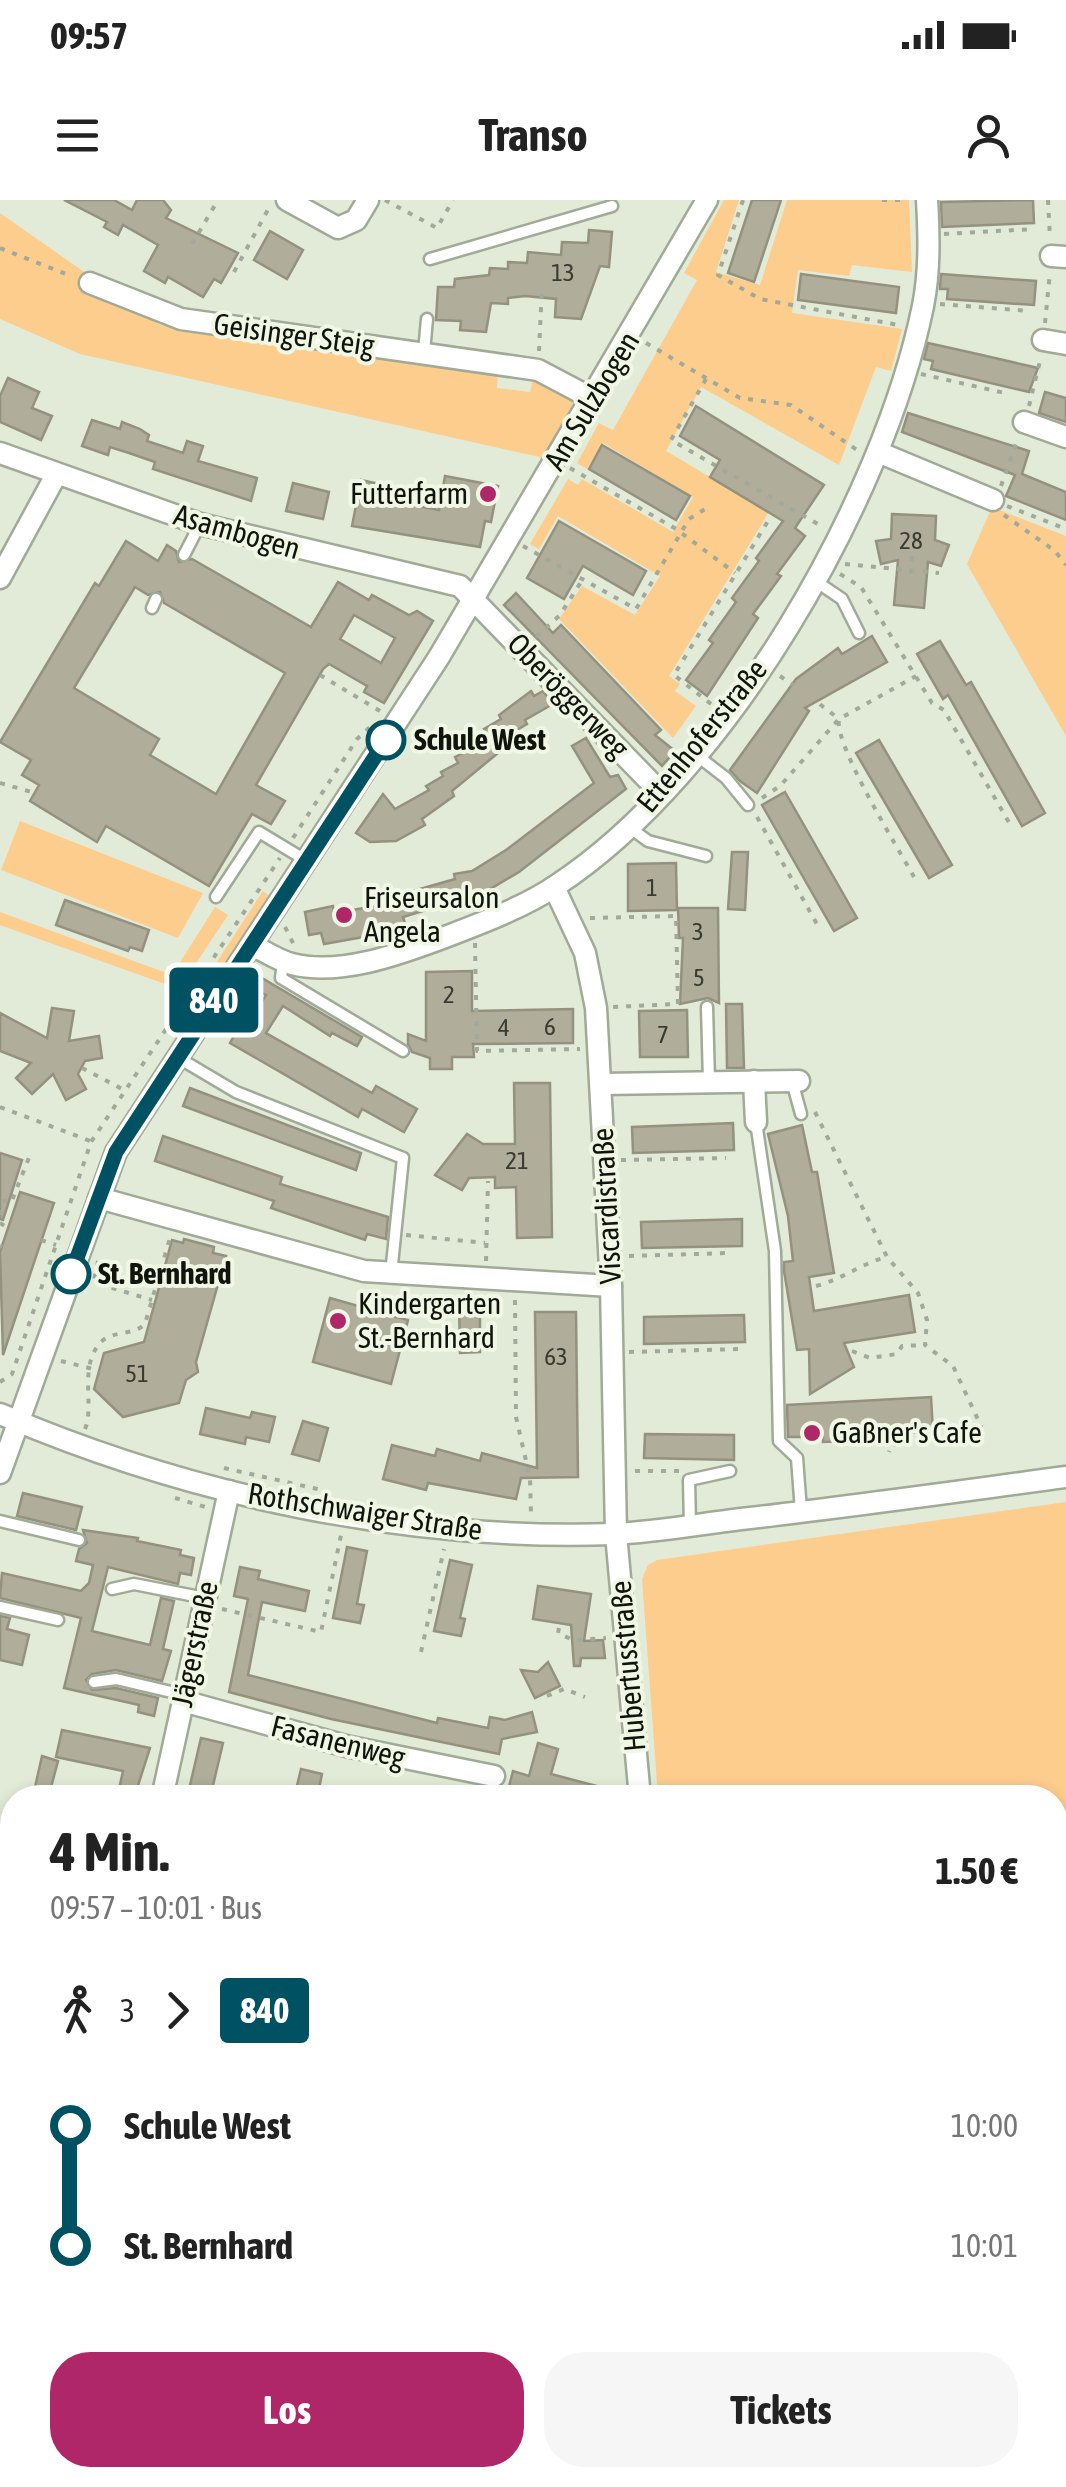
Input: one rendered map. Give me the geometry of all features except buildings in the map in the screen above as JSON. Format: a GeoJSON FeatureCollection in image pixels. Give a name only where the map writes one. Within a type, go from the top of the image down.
{"type":"FeatureCollection","features":[{"type":"Feature","properties":{"kind":"street"},"geometry":{"type":"LineString","coordinates":[[287,200],[338,228],[356,220],[368,200]]}},
{"type":"Feature","properties":{"kind":"street","name":"Ettenhoferstraße"},"geometry":{"type":"LineString","coordinates":[[252,945],[283,960],[312,967],[365,962],[475,925],[554,887],[661,793],[726,716],[822,566],[876,457],[907,371],[924,302],[929,235],[927,200]]}},
{"type":"Feature","properties":{"kind":"street","name":"Am Sulzbogen"},"geometry":{"type":"LineString","coordinates":[[0,1472],[9,1418],[116,1152],[308,862],[475,599],[632,334],[695,211]]}},
{"type":"Feature","properties":{"kind":"street","name":"Geisinger Steig"},"geometry":{"type":"LineString","coordinates":[[90,283],[181,320],[538,370],[593,398]]}},
{"type":"Feature","properties":{"kind":"street"},"geometry":{"type":"LineString","coordinates":[[1043,340],[1066,344]]}},
{"type":"Feature","properties":{"kind":"street"},"geometry":{"type":"LineString","coordinates":[[1024,422],[1066,438]]}},
{"type":"Feature","properties":{"kind":"street","name":"Asambogen"},"geometry":{"type":"LineString","coordinates":[[0,453],[200,524],[460,586],[475,599]]}},
{"type":"Feature","properties":{"kind":"street"},"geometry":{"type":"LineString","coordinates":[[876,457],[995,501]]}},
{"type":"Feature","properties":{"kind":"street"},"geometry":{"type":"LineString","coordinates":[[0,578],[56,475]]}},
{"type":"Feature","properties":{"kind":"street","name":"Oberöggerweg"},"geometry":{"type":"LineString","coordinates":[[475,599],[661,793]]}},
{"type":"Feature","properties":{"kind":"street","name":"Viscardistraße"},"geometry":{"type":"LineString","coordinates":[[554,887],[585,953],[600,1048],[611,1286],[616,1534]]}},
{"type":"Feature","properties":{"kind":"street"},"geometry":{"type":"LineString","coordinates":[[754,1081],[756,1122]]}},
{"type":"Feature","properties":{"kind":"street"},"geometry":{"type":"LineString","coordinates":[[602,1084],[796,1081]]}},
{"type":"Feature","properties":{"kind":"street"},"geometry":{"type":"LineString","coordinates":[[99,1198],[391,1274],[611,1286]]}},
{"type":"Feature","properties":{"kind":"street","name":"Rothschwaiger Straße"},"geometry":{"type":"LineString","coordinates":[[9,1418],[146,1468],[229,1490],[344,1515],[447,1530],[616,1534],[1066,1476]]}},
{"type":"Feature","properties":{"kind":"street","name":"Jägerstraße"},"geometry":{"type":"LineString","coordinates":[[160,1785],[184,1698],[229,1490]]}},
{"type":"Feature","properties":{"kind":"street","name":"Hubertusstraße"},"geometry":{"type":"LineString","coordinates":[[616,1534],[639,1785]]}},
{"type":"Feature","properties":{"kind":"street","name":"Fasanenweg"},"geometry":{"type":"LineString","coordinates":[[184,1698],[346,1746],[494,1776]]}},
{"type":"Feature","properties":{"kind":"lane"},"geometry":{"type":"LineString","coordinates":[[430,259],[612,206]]}},
{"type":"Feature","properties":{"kind":"lane"},"geometry":{"type":"LineString","coordinates":[[424,352],[427,319]]}},
{"type":"Feature","properties":{"kind":"lane"},"geometry":{"type":"LineString","coordinates":[[184,555],[200,524]]}},
{"type":"Feature","properties":{"kind":"lane"},"geometry":{"type":"LineString","coordinates":[[822,566],[859,633]]}},
{"type":"Feature","properties":{"kind":"lane"},"geometry":{"type":"LineString","coordinates":[[695,754],[748,805]]}},
{"type":"Feature","properties":{"kind":"lane"},"geometry":{"type":"LineString","coordinates":[[627,826],[648,841],[706,856]]}},
{"type":"Feature","properties":{"kind":"lane"},"geometry":{"type":"LineString","coordinates":[[216,898],[259,832],[308,862]]}},
{"type":"Feature","properties":{"kind":"lane"},"geometry":{"type":"LineString","coordinates":[[283,960],[281,978],[403,1051]]}},
{"type":"Feature","properties":{"kind":"lane"},"geometry":{"type":"LineString","coordinates":[[707,1007],[709,1082]]}},
{"type":"Feature","properties":{"kind":"lane"},"geometry":{"type":"LineString","coordinates":[[176,1056],[236,1092],[403,1158],[391,1274]]}},
{"type":"Feature","properties":{"kind":"lane"},"geometry":{"type":"LineString","coordinates":[[796,1081],[801,1114]]}},
{"type":"Feature","properties":{"kind":"lane"},"geometry":{"type":"LineString","coordinates":[[756,1122],[775,1251],[779,1441],[797,1458],[802,1512]]}},
{"type":"Feature","properties":{"kind":"lane"},"geometry":{"type":"LineString","coordinates":[[797,1458],[810,1457]]}},
{"type":"Feature","properties":{"kind":"lane"},"geometry":{"type":"LineString","coordinates":[[690,1525],[689,1480],[730,1470]]}},
{"type":"Feature","properties":{"kind":"lane"},"geometry":{"type":"LineString","coordinates":[[0,1521],[79,1540]]}},
{"type":"Feature","properties":{"kind":"lane"},"geometry":{"type":"LineString","coordinates":[[112,1589],[134,1584],[205,1601]]}},
{"type":"Feature","properties":{"kind":"lane"},"geometry":{"type":"LineString","coordinates":[[0,1606],[58,1620]]}},
{"type":"Feature","properties":{"kind":"lane"},"geometry":{"type":"LineString","coordinates":[[94,1682],[116,1679],[184,1698]]}},
{"type":"Feature","properties":{"kind":"path"},"geometry":{"type":"LineString","coordinates":[[192,244],[218,200]]}},
{"type":"Feature","properties":{"kind":"path"},"geometry":{"type":"LineString","coordinates":[[234,272],[273,200]]}},
{"type":"Feature","properties":{"kind":"path"},"geometry":{"type":"LineString","coordinates":[[384,200],[436,228],[453,200]]}},
{"type":"Feature","properties":{"kind":"path"},"geometry":{"type":"LineString","coordinates":[[743,200],[718,275],[760,299],[788,307],[918,327]]}},
{"type":"Feature","properties":{"kind":"path"},"geometry":{"type":"LineString","coordinates":[[882,200],[906,200]]}},
{"type":"Feature","properties":{"kind":"path"},"geometry":{"type":"LineString","coordinates":[[929,235],[1034,229]]}},
{"type":"Feature","properties":{"kind":"path"},"geometry":{"type":"LineString","coordinates":[[0,248],[90,283]]}},
{"type":"Feature","properties":{"kind":"path"},"geometry":{"type":"LineString","coordinates":[[538,370],[542,286]]}},
{"type":"Feature","properties":{"kind":"path"},"geometry":{"type":"LineString","coordinates":[[924,302],[1030,311]]}},
{"type":"Feature","properties":{"kind":"path"},"geometry":{"type":"LineString","coordinates":[[632,334],[740,398],[791,405],[876,457]]}},
{"type":"Feature","properties":{"kind":"path"},"geometry":{"type":"LineString","coordinates":[[907,371],[1009,394]]}},
{"type":"Feature","properties":{"kind":"path"},"geometry":{"type":"LineString","coordinates":[[706,379],[671,440],[838,536]]}},
{"type":"Feature","properties":{"kind":"path"},"geometry":{"type":"LineString","coordinates":[[557,460],[682,534],[735,572]]}},
{"type":"Feature","properties":{"kind":"path"},"geometry":{"type":"LineString","coordinates":[[1066,529],[995,501],[996,510],[1044,542],[1066,565]]}},
{"type":"Feature","properties":{"kind":"path"},"geometry":{"type":"LineString","coordinates":[[510,539],[636,608],[689,519],[710,506]]}},
{"type":"Feature","properties":{"kind":"path"},"geometry":{"type":"LineString","coordinates":[[726,716],[674,675],[768,521]]}},
{"type":"Feature","properties":{"kind":"path"},"geometry":{"type":"LineString","coordinates":[[911,572],[912,553]]}},
{"type":"Feature","properties":{"kind":"path"},"geometry":{"type":"LineString","coordinates":[[822,566],[939,573]]}},
{"type":"Feature","properties":{"kind":"path"},"geometry":{"type":"LineString","coordinates":[[822,566],[861,588],[932,703],[944,710],[1010,826]]}},
{"type":"Feature","properties":{"kind":"path"},"geometry":{"type":"LineString","coordinates":[[523,649],[558,614],[583,579]]}},
{"type":"Feature","properties":{"kind":"path"},"geometry":{"type":"LineString","coordinates":[[320,675],[384,714]]}},
{"type":"Feature","properties":{"kind":"path"},"geometry":{"type":"LineString","coordinates":[[818,926],[748,805],[780,786],[839,719],[917,676]]}},
{"type":"Feature","properties":{"kind":"path"},"geometry":{"type":"LineString","coordinates":[[817,702],[839,719]]}},
{"type":"Feature","properties":{"kind":"path"},"geometry":{"type":"LineString","coordinates":[[839,719],[838,732],[846,751],[914,877]]}},
{"type":"Feature","properties":{"kind":"path"},"geometry":{"type":"LineString","coordinates":[[0,783],[35,793]]}},
{"type":"Feature","properties":{"kind":"path"},"geometry":{"type":"LineString","coordinates":[[276,909],[286,918],[292,943],[304,951]]}},
{"type":"Feature","properties":{"kind":"path"},"geometry":{"type":"LineString","coordinates":[[570,919],[676,916],[678,1004]]}},
{"type":"Feature","properties":{"kind":"path"},"geometry":{"type":"LineString","coordinates":[[475,925],[477,1050],[600,1048]]}},
{"type":"Feature","properties":{"kind":"path"},"geometry":{"type":"LineString","coordinates":[[596,1008],[678,1004],[707,1007]]}},
{"type":"Feature","properties":{"kind":"path"},"geometry":{"type":"LineString","coordinates":[[0,1382],[12,1374],[92,1142],[126,1091],[82,1068]]}},
{"type":"Feature","properties":{"kind":"path"},"geometry":{"type":"LineString","coordinates":[[796,1081],[887,1257],[918,1293],[927,1320],[925,1344]]}},
{"type":"Feature","properties":{"kind":"path"},"geometry":{"type":"LineString","coordinates":[[0,1107],[116,1152]]}},
{"type":"Feature","properties":{"kind":"path"},"geometry":{"type":"LineString","coordinates":[[0,1215],[4,1200],[11,1203],[30,1156]]}},
{"type":"Feature","properties":{"kind":"path"},"geometry":{"type":"LineString","coordinates":[[606,1160],[726,1158]]}},
{"type":"Feature","properties":{"kind":"path"},"geometry":{"type":"LineString","coordinates":[[488,1181],[488,1258]]}},
{"type":"Feature","properties":{"kind":"path"},"geometry":{"type":"LineString","coordinates":[[0,1223],[8,1228]]}},
{"type":"Feature","properties":{"kind":"path"},"geometry":{"type":"LineString","coordinates":[[396,1234],[487,1243]]}},
{"type":"Feature","properties":{"kind":"path"},"geometry":{"type":"LineString","coordinates":[[42,1240],[54,1245]]}},
{"type":"Feature","properties":{"kind":"path"},"geometry":{"type":"LineString","coordinates":[[101,1434],[85,1429],[89,1419],[84,1396],[96,1350],[106,1337],[140,1330],[146,1324],[169,1240]]}},
{"type":"Feature","properties":{"kind":"path"},"geometry":{"type":"LineString","coordinates":[[92,1252],[98,1258],[94,1280],[99,1284],[152,1300]]}},
{"type":"Feature","properties":{"kind":"path"},"geometry":{"type":"LineString","coordinates":[[610,1257],[729,1253]]}},
{"type":"Feature","properties":{"kind":"path"},"geometry":{"type":"LineString","coordinates":[[816,1286],[847,1278],[873,1260],[887,1257]]}},
{"type":"Feature","properties":{"kind":"path"},"geometry":{"type":"LineString","coordinates":[[516,1283],[516,1418],[530,1478],[531,1534]]}},
{"type":"Feature","properties":{"kind":"path"},"geometry":{"type":"LineString","coordinates":[[852,1351],[870,1358],[897,1354],[902,1346],[925,1344],[954,1366],[981,1433],[892,1445],[889,1452]]}},
{"type":"Feature","properties":{"kind":"path"},"geometry":{"type":"LineString","coordinates":[[613,1352],[740,1350]]}},
{"type":"Feature","properties":{"kind":"path"},"geometry":{"type":"LineString","coordinates":[[64,1362],[92,1369]]}},
{"type":"Feature","properties":{"kind":"path"},"geometry":{"type":"LineString","coordinates":[[216,1467],[338,1494]]}},
{"type":"Feature","properties":{"kind":"path"},"geometry":{"type":"LineString","coordinates":[[615,1471],[692,1470]]}},
{"type":"Feature","properties":{"kind":"path"},"geometry":{"type":"LineString","coordinates":[[205,1601],[321,1632],[344,1515]]}},
{"type":"Feature","properties":{"kind":"path"},"geometry":{"type":"LineString","coordinates":[[421,1652],[447,1530]]}},
{"type":"Feature","properties":{"kind":"path"},"geometry":{"type":"LineString","coordinates":[[559,1628],[558,1633],[574,1640],[627,1636]]}},
{"type":"Feature","properties":{"kind":"path"},"geometry":{"type":"LineString","coordinates":[[546,1696],[564,1688],[585,1696]]}},
{"type":"Feature","properties":{"kind":"shaded area"},"geometry":{"type":"Polygon","coordinates":[[[724,200],[739,200],[716,272],[760,285],[787,200],[909,200],[912,272],[852,265],[849,276],[798,270],[792,313],[902,329],[891,371],[876,367],[839,465],[701,387],[666,451],[769,512],[669,676],[680,684],[675,691],[696,706],[673,738],[559,619],[582,586],[635,615],[660,576],[558,516],[539,549],[530,544],[568,479],[578,485],[582,479],[673,532],[693,497],[603,443],[587,469],[577,463],[599,423],[613,430],[697,280],[684,273],[724,200]]]}},
{"type":"Feature","properties":{"kind":"shaded area"},"geometry":{"type":"Polygon","coordinates":[[[0,213],[160,325],[498,371],[497,388],[530,392],[533,379],[562,392],[573,403],[544,458],[80,354],[0,319],[0,213]]]}},
{"type":"Feature","properties":{"kind":"shaded area"},"geometry":{"type":"Polygon","coordinates":[[[992,507],[1066,536],[1066,736],[967,564],[992,507]]]}},
{"type":"Feature","properties":{"kind":"shaded area"},"geometry":{"type":"Polygon","coordinates":[[[20,821],[203,893],[178,938],[1,870],[20,821]]]}},
{"type":"Feature","properties":{"kind":"shaded area"},"geometry":{"type":"Polygon","coordinates":[[[263,891],[272,898],[183,1034],[174,1028],[263,891]]]}},
{"type":"Feature","properties":{"kind":"shaded area"},"geometry":{"type":"Polygon","coordinates":[[[215,907],[228,915],[179,989],[0,925],[0,912],[172,975],[215,907]]]}},
{"type":"Feature","properties":{"kind":"shaded area"},"geometry":{"type":"Polygon","coordinates":[[[1066,1502],[1066,1785],[657,1785],[642,1579],[648,1565],[657,1560],[1066,1502]]]}},
{"type":"Feature","properties":{"kind":"bus line","name":"840"},"geometry":{"type":"LineString","coordinates":[[71,1274],[116,1152],[386,740]]}},
{"type":"Feature","properties":{"kind":"place","name":"Futterfarm"},"geometry":{"type":"Point","coordinates":[488,494]}},
{"type":"Feature","properties":{"kind":"place","name":"Schule West"},"geometry":{"type":"Point","coordinates":[386,740]}},
{"type":"Feature","properties":{"kind":"place","name":"Friseursalon Angela"},"geometry":{"type":"Point","coordinates":[344,915]}},
{"type":"Feature","properties":{"kind":"place","name":"St. Bernhard"},"geometry":{"type":"Point","coordinates":[71,1274]}},
{"type":"Feature","properties":{"kind":"place","name":"Kindergarten St.-Bernhard"},"geometry":{"type":"Point","coordinates":[338,1321]}},
{"type":"Feature","properties":{"kind":"place","name":"Gaßner's Cafe"},"geometry":{"type":"Point","coordinates":[812,1433]}}]}
